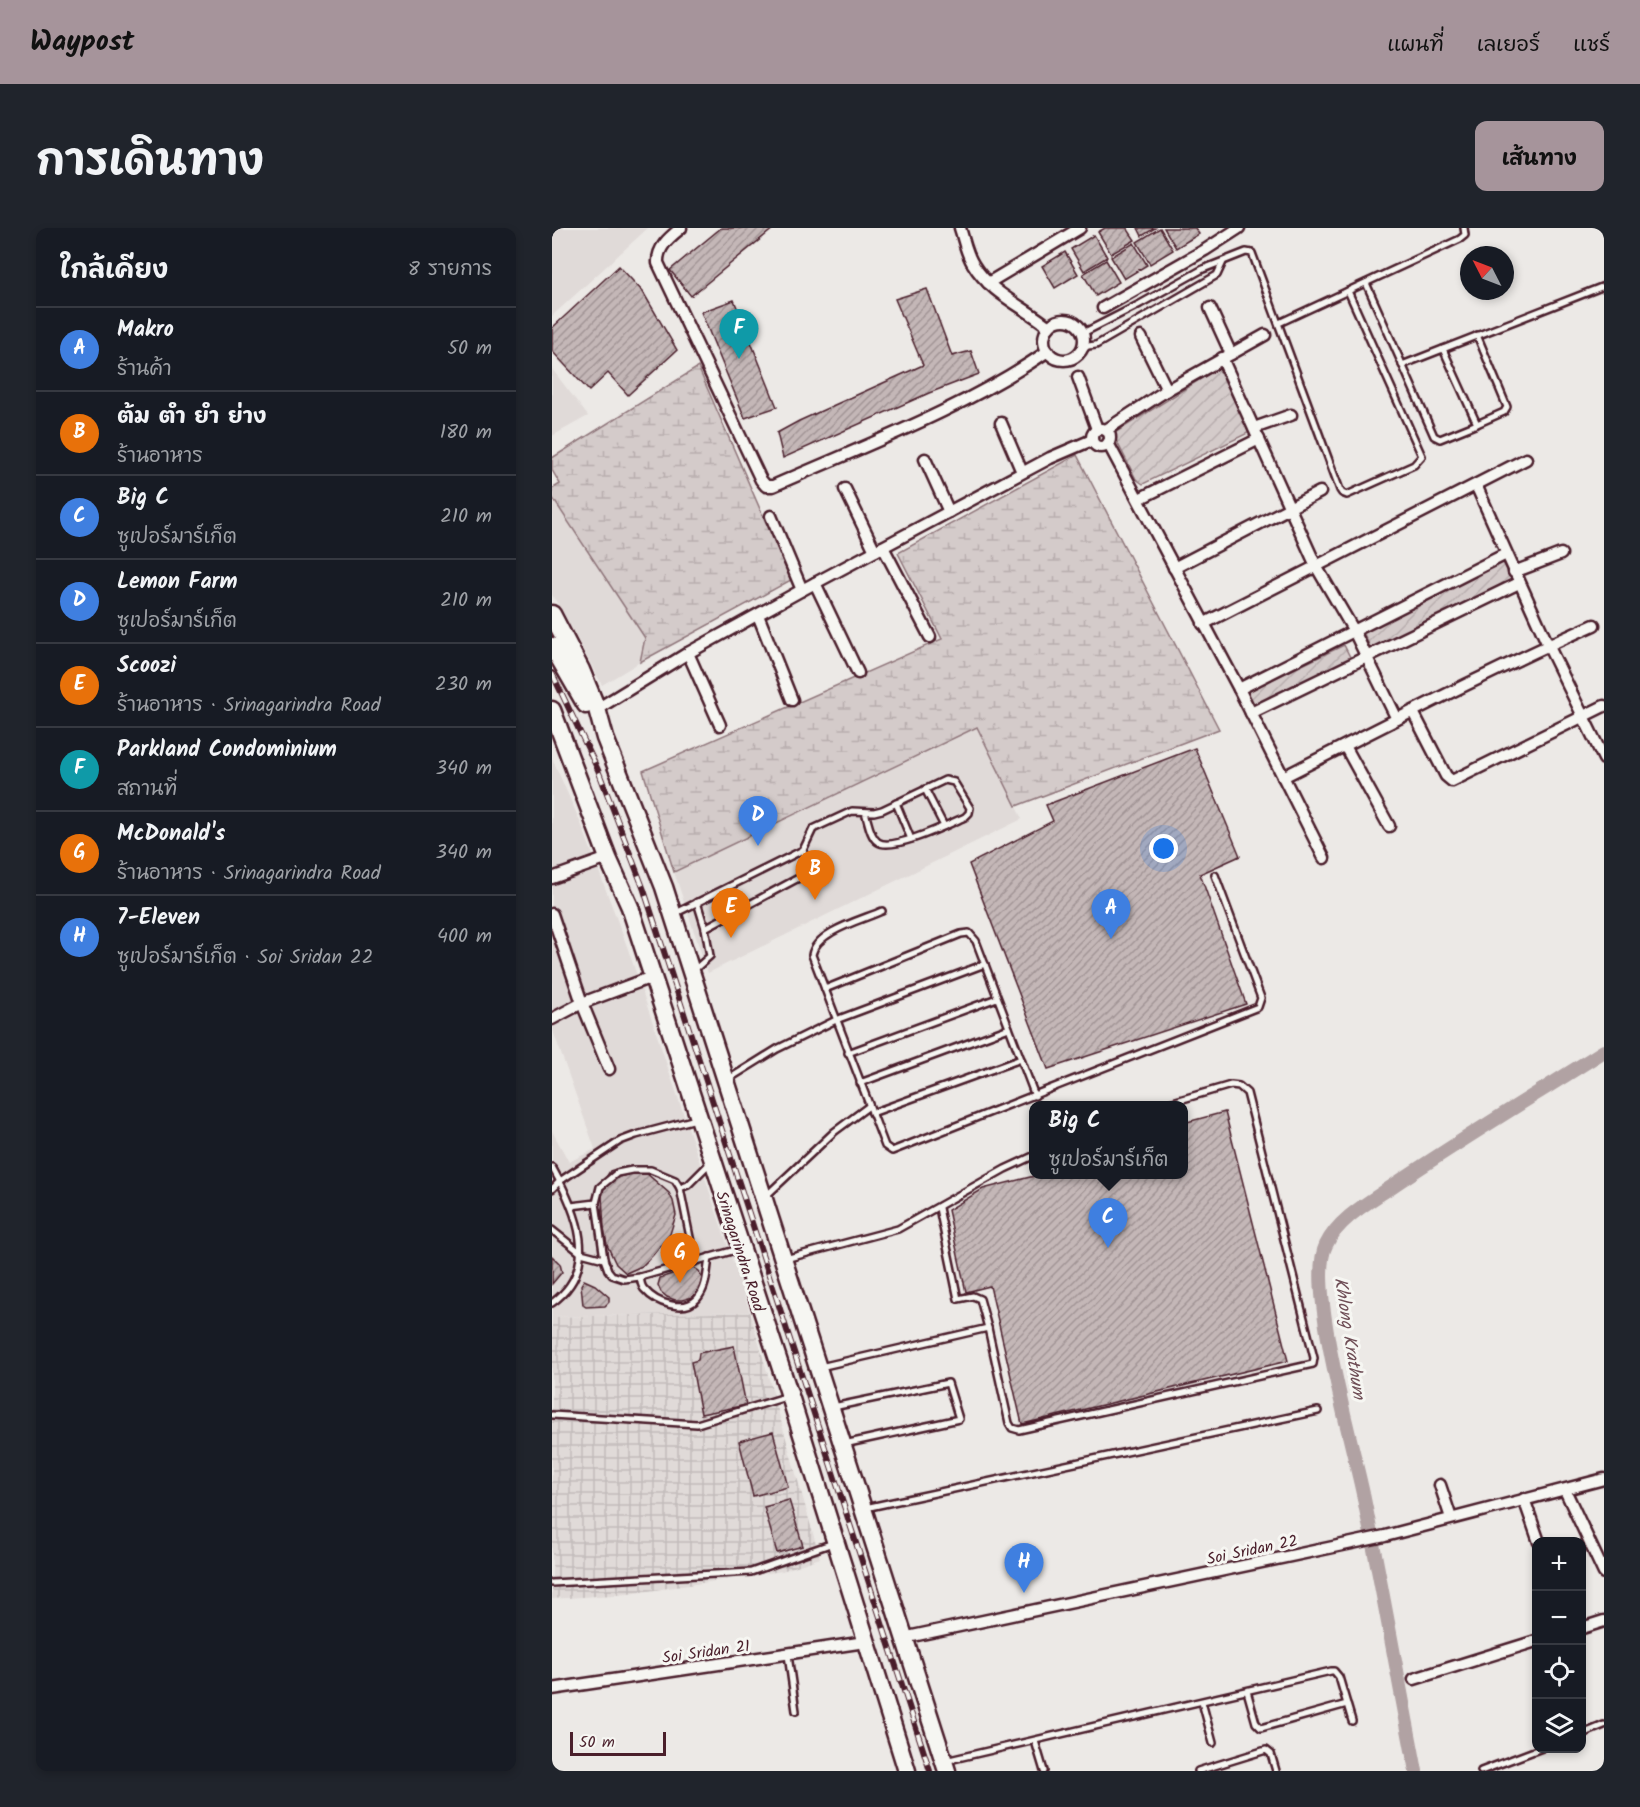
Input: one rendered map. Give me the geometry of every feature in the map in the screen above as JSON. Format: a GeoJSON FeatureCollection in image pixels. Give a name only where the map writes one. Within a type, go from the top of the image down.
{"type":"FeatureCollection","features":[{"type":"Feature","properties":{"kind":"main road"},"geometry":{"type":"LineString","coordinates":[[552,614],[581,670],[597,709],[605,738],[664,887],[945,1766]]}},
{"type":"Feature","properties":{"kind":"main road"},"geometry":{"type":"LineString","coordinates":[[552,646],[605,738]]}},
{"type":"Feature","properties":{"kind":"main road","name":"Srinagarindra Road"},"geometry":{"type":"LineString","coordinates":[[552,710],[557,738]]}},
{"type":"Feature","properties":{"kind":"main road","name":"Srinagarindra Road"},"geometry":{"type":"LineString","coordinates":[[552,719],[557,738],[630,907],[790,1396],[904,1770]]}},
{"type":"Feature","properties":{"kind":"street"},"geometry":{"type":"LineString","coordinates":[[681,228],[663,245],[659,251],[658,262],[761,480],[766,486],[773,486],[970,399],[1007,379],[1048,351]]}},
{"type":"Feature","properties":{"kind":"street"},"geometry":{"type":"LineString","coordinates":[[960,228],[971,262],[988,283],[1049,327]]}},
{"type":"Feature","properties":{"kind":"street"},"geometry":{"type":"LineString","coordinates":[[988,283],[1080,228]]}},
{"type":"Feature","properties":{"kind":"street"},"geometry":{"type":"LineString","coordinates":[[1103,308],[1239,228]]}},
{"type":"Feature","properties":{"kind":"street"},"geometry":{"type":"LineString","coordinates":[[1210,308],[1254,428],[1316,566],[1354,631],[1397,719]]}},
{"type":"Feature","properties":{"kind":"street"},"geometry":{"type":"LineString","coordinates":[[1059,320],[1076,323],[1083,333],[1081,351],[1071,359],[1064,360],[1052,356],[1048,351],[1044,339],[1049,327],[1059,320]]}},
{"type":"Feature","properties":{"kind":"street"},"geometry":{"type":"LineString","coordinates":[[597,709],[688,653],[1098,433],[1167,390],[1265,335]]}},
{"type":"Feature","properties":{"kind":"street"},"geometry":{"type":"LineString","coordinates":[[1141,337],[1167,390]]}},
{"type":"Feature","properties":{"kind":"street"},"geometry":{"type":"LineString","coordinates":[[1078,377],[1098,433],[1098,446],[1108,443],[1110,437],[1098,433]]}},
{"type":"Feature","properties":{"kind":"street"},"geometry":{"type":"LineString","coordinates":[[1254,428],[1291,415]]}},
{"type":"Feature","properties":{"kind":"street"},"geometry":{"type":"LineString","coordinates":[[1001,423],[1022,472]]}},
{"type":"Feature","properties":{"kind":"street"},"geometry":{"type":"LineString","coordinates":[[1139,500],[1259,439]]}},
{"type":"Feature","properties":{"kind":"street"},"geometry":{"type":"LineString","coordinates":[[1108,443],[1239,689],[1324,858]]}},
{"type":"Feature","properties":{"kind":"street"},"geometry":{"type":"LineString","coordinates":[[925,459],[948,512]]}},
{"type":"Feature","properties":{"kind":"street"},"geometry":{"type":"LineString","coordinates":[[1203,624],[1526,459]]}},
{"type":"Feature","properties":{"kind":"street"},"geometry":{"type":"LineString","coordinates":[[1476,485],[1519,583],[1604,759]]}},
{"type":"Feature","properties":{"kind":"street"},"geometry":{"type":"LineString","coordinates":[[845,489],[930,637]]}},
{"type":"Feature","properties":{"kind":"street"},"geometry":{"type":"LineString","coordinates":[[1174,568],[1320,492]]}},
{"type":"Feature","properties":{"kind":"street"},"geometry":{"type":"LineString","coordinates":[[771,516],[802,590]]}},
{"type":"Feature","properties":{"kind":"street"},"geometry":{"type":"LineString","coordinates":[[1239,689],[1506,554]]}},
{"type":"Feature","properties":{"kind":"street"},"geometry":{"type":"LineString","coordinates":[[1514,572],[1561,554]]}},
{"type":"Feature","properties":{"kind":"street"},"geometry":{"type":"LineString","coordinates":[[815,583],[858,673]]}},
{"type":"Feature","properties":{"kind":"street"},"geometry":{"type":"LineString","coordinates":[[1251,713],[1519,583]]}},
{"type":"Feature","properties":{"kind":"street"},"geometry":{"type":"LineString","coordinates":[[758,615],[792,700]]}},
{"type":"Feature","properties":{"kind":"street"},"geometry":{"type":"LineString","coordinates":[[1283,777],[1548,645],[1594,625]]}},
{"type":"Feature","properties":{"kind":"street"},"geometry":{"type":"LineString","coordinates":[[688,653],[720,725]]}},
{"type":"Feature","properties":{"kind":"street"},"geometry":{"type":"LineString","coordinates":[[1413,712],[1446,776],[1452,781],[1604,706]]}},
{"type":"Feature","properties":{"kind":"street"},"geometry":{"type":"LineString","coordinates":[[1345,746],[1389,826]]}},
{"type":"Feature","properties":{"kind":"street"},"geometry":{"type":"LineString","coordinates":[[552,878],[608,858]]}},
{"type":"Feature","properties":{"kind":"street"},"geometry":{"type":"LineString","coordinates":[[552,914],[554,927],[609,1069]]}},
{"type":"Feature","properties":{"kind":"street"},"geometry":{"type":"LineString","coordinates":[[552,1019],[582,1003],[652,977]]}},
{"type":"Feature","properties":{"kind":"street","name":"Soi Sridan 22"},"geometry":{"type":"LineString","coordinates":[[903,1638],[1385,1536],[1604,1479]]}},
{"type":"Feature","properties":{"kind":"street"},"geometry":{"type":"LineString","coordinates":[[1440,1485],[1451,1518]]}},
{"type":"Feature","properties":{"kind":"street"},"geometry":{"type":"LineString","coordinates":[[1565,1490],[1604,1573]]}},
{"type":"Feature","properties":{"kind":"street"},"geometry":{"type":"LineString","coordinates":[[1524,1499],[1537,1537]]}},
{"type":"Feature","properties":{"kind":"street"},"geometry":{"type":"LineString","coordinates":[[1586,1626],[1604,1621]]}},
{"type":"Feature","properties":{"kind":"street","name":"Soi Sridan 21"},"geometry":{"type":"LineString","coordinates":[[552,1689],[865,1641]]}},
{"type":"Feature","properties":{"kind":"street"},"geometry":{"type":"LineString","coordinates":[[1414,1679],[1532,1642]]}},
{"type":"Feature","properties":{"kind":"lane"},"geometry":{"type":"LineString","coordinates":[[1279,323],[1460,239],[1465,235],[1464,228]]}},
{"type":"Feature","properties":{"kind":"lane"},"geometry":{"type":"LineString","coordinates":[[1083,333],[1203,269],[1246,252],[1252,253],[1340,490],[1344,495],[1353,494],[1414,465],[1422,456],[1348,291]]}},
{"type":"Feature","properties":{"kind":"lane"},"geometry":{"type":"LineString","coordinates":[[1081,351],[1088,346],[1096,345],[1217,275],[1222,262]]}},
{"type":"Feature","properties":{"kind":"lane"},"geometry":{"type":"LineString","coordinates":[[1366,283],[1436,438],[1443,439],[1504,412],[1508,407],[1477,335]]}},
{"type":"Feature","properties":{"kind":"lane"},"geometry":{"type":"LineString","coordinates":[[1402,365],[1604,286]]}},
{"type":"Feature","properties":{"kind":"lane"},"geometry":{"type":"LineString","coordinates":[[1443,349],[1477,423]]}},
{"type":"Feature","properties":{"kind":"lane"},"geometry":{"type":"LineString","coordinates":[[672,915],[802,850],[813,830],[852,811],[882,810],[945,780],[954,782],[970,808],[965,818],[911,839],[887,845],[879,843],[874,838],[865,812]]}},
{"type":"Feature","properties":{"kind":"lane"},"geometry":{"type":"LineString","coordinates":[[925,789],[944,826]]}},
{"type":"Feature","properties":{"kind":"lane"},"geometry":{"type":"LineString","coordinates":[[896,803],[911,839]]}},
{"type":"Feature","properties":{"kind":"lane"},"geometry":{"type":"LineString","coordinates":[[705,928],[806,874],[809,868],[802,850]]}},
{"type":"Feature","properties":{"kind":"lane"},"geometry":{"type":"LineString","coordinates":[[882,911],[821,939],[815,945],[813,956],[885,1146],[892,1151],[1260,1005],[1261,998],[1215,875]]}},
{"type":"Feature","properties":{"kind":"lane"},"geometry":{"type":"LineString","coordinates":[[691,972],[710,956],[697,902]]}},
{"type":"Feature","properties":{"kind":"lane"},"geometry":{"type":"LineString","coordinates":[[825,989],[966,932],[974,937],[1035,1096]]}},
{"type":"Feature","properties":{"kind":"lane"},"geometry":{"type":"LineString","coordinates":[[726,1081],[771,1052],[836,1020],[985,964]]}},
{"type":"Feature","properties":{"kind":"lane"},"geometry":{"type":"LineString","coordinates":[[848,1053],[997,998]]}},
{"type":"Feature","properties":{"kind":"lane"},"geometry":{"type":"LineString","coordinates":[[860,1083],[1009,1028]]}},
{"type":"Feature","properties":{"kind":"lane"},"geometry":{"type":"LineString","coordinates":[[872,1113],[1021,1059]]}},
{"type":"Feature","properties":{"kind":"lane"},"geometry":{"type":"LineString","coordinates":[[939,1208],[958,1299],[973,1296],[980,1299],[1009,1423],[1015,1430],[1313,1364],[1314,1358],[1247,1093],[1239,1086],[1231,1084],[1175,1101]]}},
{"type":"Feature","properties":{"kind":"lane"},"geometry":{"type":"LineString","coordinates":[[763,1199],[834,1132],[869,1106]]}},
{"type":"Feature","properties":{"kind":"lane"},"geometry":{"type":"LineString","coordinates":[[552,1189],[560,1180],[620,1141],[698,1118]]}},
{"type":"Feature","properties":{"kind":"lane"},"geometry":{"type":"LineString","coordinates":[[783,1260],[898,1229],[1029,1158]]}},
{"type":"Feature","properties":{"kind":"lane"},"geometry":{"type":"LineString","coordinates":[[680,1188],[693,1182],[712,1161]]}},
{"type":"Feature","properties":{"kind":"lane"},"geometry":{"type":"LineString","coordinates":[[552,1167],[571,1206],[581,1253],[575,1276],[563,1293],[552,1303]]}},
{"type":"Feature","properties":{"kind":"lane"},"geometry":{"type":"LineString","coordinates":[[695,1262],[680,1188],[675,1180],[657,1171],[624,1171],[604,1182],[600,1187],[596,1203],[604,1259],[608,1270],[616,1277],[624,1279],[640,1277],[695,1262],[740,1248]]}},
{"type":"Feature","properties":{"kind":"lane"},"geometry":{"type":"LineString","coordinates":[[571,1206],[596,1203]]}},
{"type":"Feature","properties":{"kind":"lane"},"geometry":{"type":"LineString","coordinates":[[552,1230],[581,1253],[604,1259]]}},
{"type":"Feature","properties":{"kind":"lane"},"geometry":{"type":"LineString","coordinates":[[640,1277],[642,1286],[648,1293],[669,1303],[688,1305],[695,1301],[701,1293],[710,1257]]}},
{"type":"Feature","properties":{"kind":"lane"},"geometry":{"type":"LineString","coordinates":[[818,1367],[988,1328]]}},
{"type":"Feature","properties":{"kind":"lane"},"geometry":{"type":"LineString","coordinates":[[831,1408],[948,1383],[959,1419],[843,1444]]}},
{"type":"Feature","properties":{"kind":"lane"},"geometry":{"type":"LineString","coordinates":[[552,1416],[697,1424],[790,1396]]}},
{"type":"Feature","properties":{"kind":"lane"},"geometry":{"type":"LineString","coordinates":[[863,1508],[1318,1411]]}},
{"type":"Feature","properties":{"kind":"lane"},"geometry":{"type":"LineString","coordinates":[[552,1583],[751,1572],[834,1543]]}},
{"type":"Feature","properties":{"kind":"lane"},"geometry":{"type":"LineString","coordinates":[[788,1654],[796,1711]]}},
{"type":"Feature","properties":{"kind":"lane"},"geometry":{"type":"LineString","coordinates":[[945,1766],[1035,1741],[1335,1671],[1339,1677],[1352,1721]]}},
{"type":"Feature","properties":{"kind":"lane"},"geometry":{"type":"LineString","coordinates":[[1247,1691],[1256,1723],[1261,1728],[1347,1704]]}},
{"type":"Feature","properties":{"kind":"lane"},"geometry":{"type":"LineString","coordinates":[[1202,1702],[1213,1743]]}},
{"type":"Feature","properties":{"kind":"lane"},"geometry":{"type":"LineString","coordinates":[[1586,1732],[1604,1725]]}},
{"type":"Feature","properties":{"kind":"lane"},"geometry":{"type":"LineString","coordinates":[[1035,1741],[1044,1771]]}},
{"type":"Feature","properties":{"kind":"lane"},"geometry":{"type":"LineString","coordinates":[[1198,1771],[1266,1750],[1271,1754],[1276,1771]]}},
{"type":"Feature","properties":{"kind":"lane"},"geometry":{"type":"LineString","coordinates":[[1482,1771],[1532,1753]]}},
{"type":"Feature","properties":{"kind":"shaded area"},"geometry":{"type":"Polygon","coordinates":[[[552,228],[648,228],[552,316],[552,228]]]}},
{"type":"Feature","properties":{"kind":"shaded area"},"geometry":{"type":"Polygon","coordinates":[[[552,369],[588,416],[552,436],[552,369]]]}},
{"type":"Feature","properties":{"kind":"shaded area"},"geometry":{"type":"Polygon","coordinates":[[[552,497],[645,638],[640,662],[602,685],[552,595],[552,497]]]}},
{"type":"Feature","properties":{"kind":"shaded area"},"geometry":{"type":"Polygon","coordinates":[[[977,727],[1022,819],[708,973],[674,872],[977,727]]]}},
{"type":"Feature","properties":{"kind":"shaded area"},"geometry":{"type":"Polygon","coordinates":[[[552,758],[582,826],[628,949],[750,1312],[552,1317],[552,1131],[569,1162],[595,1149],[552,1028],[552,758]]]}},
{"type":"Feature","properties":{"kind":"shaded area"},"geometry":{"type":"Polygon","coordinates":[[[750,1312],[820,1558],[782,1571],[628,1594],[552,1599],[552,1317],[750,1312]]]}},
{"type":"Feature","properties":{"kind":"green space"},"geometry":{"type":"Polygon","coordinates":[[[698,367],[791,580],[640,662],[645,638],[552,497],[552,489],[560,484],[552,470],[552,458],[698,367]]]}},
{"type":"Feature","properties":{"kind":"green space"},"geometry":{"type":"Polygon","coordinates":[[[1218,368],[1250,432],[1143,484],[1136,479],[1113,434],[1218,368]]]}},
{"type":"Feature","properties":{"kind":"green space"},"geometry":{"type":"Polygon","coordinates":[[[1077,455],[1219,729],[1016,806],[977,727],[674,872],[643,771],[942,639],[898,553],[1077,455]]]}},
{"type":"Feature","properties":{"kind":"green space"},"geometry":{"type":"Polygon","coordinates":[[[1502,561],[1512,579],[1372,651],[1363,632],[1502,561]]]}},
{"type":"Feature","properties":{"kind":"green space"},"geometry":{"type":"Polygon","coordinates":[[[1344,645],[1351,659],[1253,707],[1246,692],[1344,645]]]}},
{"type":"Feature","properties":{"kind":"building"},"geometry":{"type":"Polygon","coordinates":[[[721,228],[774,228],[691,296],[670,270],[721,228]]]}},
{"type":"Feature","properties":{"kind":"building"},"geometry":{"type":"Polygon","coordinates":[[[1105,228],[1127,228],[1135,240],[1111,254],[1098,232],[1105,228]]]}},
{"type":"Feature","properties":{"kind":"building"},"geometry":{"type":"Polygon","coordinates":[[[1138,228],[1155,228],[1142,236],[1138,228]]]}},
{"type":"Feature","properties":{"kind":"building"},"geometry":{"type":"Polygon","coordinates":[[[1160,228],[1173,250],[1150,264],[1137,242],[1160,228]]]}},
{"type":"Feature","properties":{"kind":"building"},"geometry":{"type":"Polygon","coordinates":[[[1164,228],[1195,228],[1199,234],[1176,248],[1164,228]]]}},
{"type":"Feature","properties":{"kind":"building"},"geometry":{"type":"Polygon","coordinates":[[[1094,235],[1107,257],[1084,271],[1071,249],[1094,235]]]}},
{"type":"Feature","properties":{"kind":"building"},"geometry":{"type":"Polygon","coordinates":[[[1134,243],[1147,265],[1124,279],[1111,257],[1134,243]]]}},
{"type":"Feature","properties":{"kind":"building"},"geometry":{"type":"Polygon","coordinates":[[[1065,252],[1078,274],[1055,288],[1042,266],[1065,252]]]}},
{"type":"Feature","properties":{"kind":"building"},"geometry":{"type":"Polygon","coordinates":[[[1106,260],[1119,282],[1096,296],[1083,274],[1106,260]]]}},
{"type":"Feature","properties":{"kind":"building"},"geometry":{"type":"Polygon","coordinates":[[[619,266],[643,292],[677,350],[628,395],[608,373],[589,391],[552,351],[552,328],[619,266]]]}},
{"type":"Feature","properties":{"kind":"building"},"geometry":{"type":"Polygon","coordinates":[[[927,289],[952,356],[971,351],[979,374],[929,393],[783,458],[777,433],[923,365],[895,299],[927,289]]]}},
{"type":"Feature","properties":{"kind":"building"},"geometry":{"type":"Polygon","coordinates":[[[734,300],[777,407],[745,418],[701,312],[734,300]]]}},
{"type":"Feature","properties":{"kind":"building"},"geometry":{"type":"Polygon","coordinates":[[[1195,748],[1240,856],[1200,874],[1246,1004],[1048,1069],[969,864],[1053,821],[1046,805],[1195,748]]]}},
{"type":"Feature","properties":{"kind":"building"},"geometry":{"type":"Polygon","coordinates":[[[1225,1112],[1288,1361],[1022,1424],[990,1286],[966,1292],[948,1210],[983,1189],[1029,1177],[1188,1179],[1188,1122],[1225,1112]]]}},
{"type":"Feature","properties":{"kind":"building"},"geometry":{"type":"Polygon","coordinates":[[[628,1167],[646,1173],[669,1193],[676,1215],[670,1234],[653,1255],[642,1266],[626,1273],[616,1264],[607,1245],[602,1197],[605,1179],[610,1171],[628,1167]]]}},
{"type":"Feature","properties":{"kind":"building"},"geometry":{"type":"Polygon","coordinates":[[[552,1256],[560,1264],[562,1272],[552,1284],[552,1256]]]}},
{"type":"Feature","properties":{"kind":"building"},"geometry":{"type":"Polygon","coordinates":[[[693,1267],[699,1271],[702,1279],[699,1290],[693,1297],[675,1300],[661,1292],[658,1285],[660,1278],[693,1267]]]}},
{"type":"Feature","properties":{"kind":"building"},"geometry":{"type":"Polygon","coordinates":[[[584,1280],[595,1285],[609,1297],[609,1302],[605,1306],[586,1307],[583,1305],[581,1285],[584,1280]]]}},
{"type":"Feature","properties":{"kind":"building"},"geometry":{"type":"Polygon","coordinates":[[[734,1346],[746,1405],[701,1414],[691,1362],[698,1360],[699,1353],[734,1346]]]}},
{"type":"Feature","properties":{"kind":"building"},"geometry":{"type":"Polygon","coordinates":[[[773,1432],[788,1487],[753,1496],[739,1441],[773,1432]]]}},
{"type":"Feature","properties":{"kind":"building"},"geometry":{"type":"Polygon","coordinates":[[[789,1500],[803,1546],[777,1553],[764,1507],[789,1500]]]}},
{"type":"Feature","properties":{"kind":"waterway","name":"Khlong Krathum"},"geometry":{"type":"LineString","coordinates":[[1416,1771],[1363,1494],[1326,1328],[1321,1265],[1326,1245],[1339,1226],[1367,1203],[1604,1051]]}},
{"type":"Feature","properties":{"kind":"railway"},"geometry":{"type":"LineString","coordinates":[[552,673],[598,770],[644,890],[930,1771]]}},
{"type":"Feature","properties":{"kind":"place","name":"Parkland Condominium"},"geometry":{"type":"Point","coordinates":[739,359]}},
{"type":"Feature","properties":{"kind":"place","name":"Lemon Farm"},"geometry":{"type":"Point","coordinates":[758,846]}},
{"type":"Feature","properties":{"kind":"place","name":"ต้ม ตำ ยำ ย่าง"},"geometry":{"type":"Point","coordinates":[815,900]}},
{"type":"Feature","properties":{"kind":"place","name":"Scoozi"},"geometry":{"type":"Point","coordinates":[731,938]}},
{"type":"Feature","properties":{"kind":"place","name":"Makro"},"geometry":{"type":"Point","coordinates":[1111,939]}},
{"type":"Feature","properties":{"kind":"place","name":"Big C"},"geometry":{"type":"Point","coordinates":[1108,1248]}},
{"type":"Feature","properties":{"kind":"place","name":"McDonald's"},"geometry":{"type":"Point","coordinates":[680,1283]}},
{"type":"Feature","properties":{"kind":"place","name":"7-Eleven"},"geometry":{"type":"Point","coordinates":[1024,1593]}}]}
